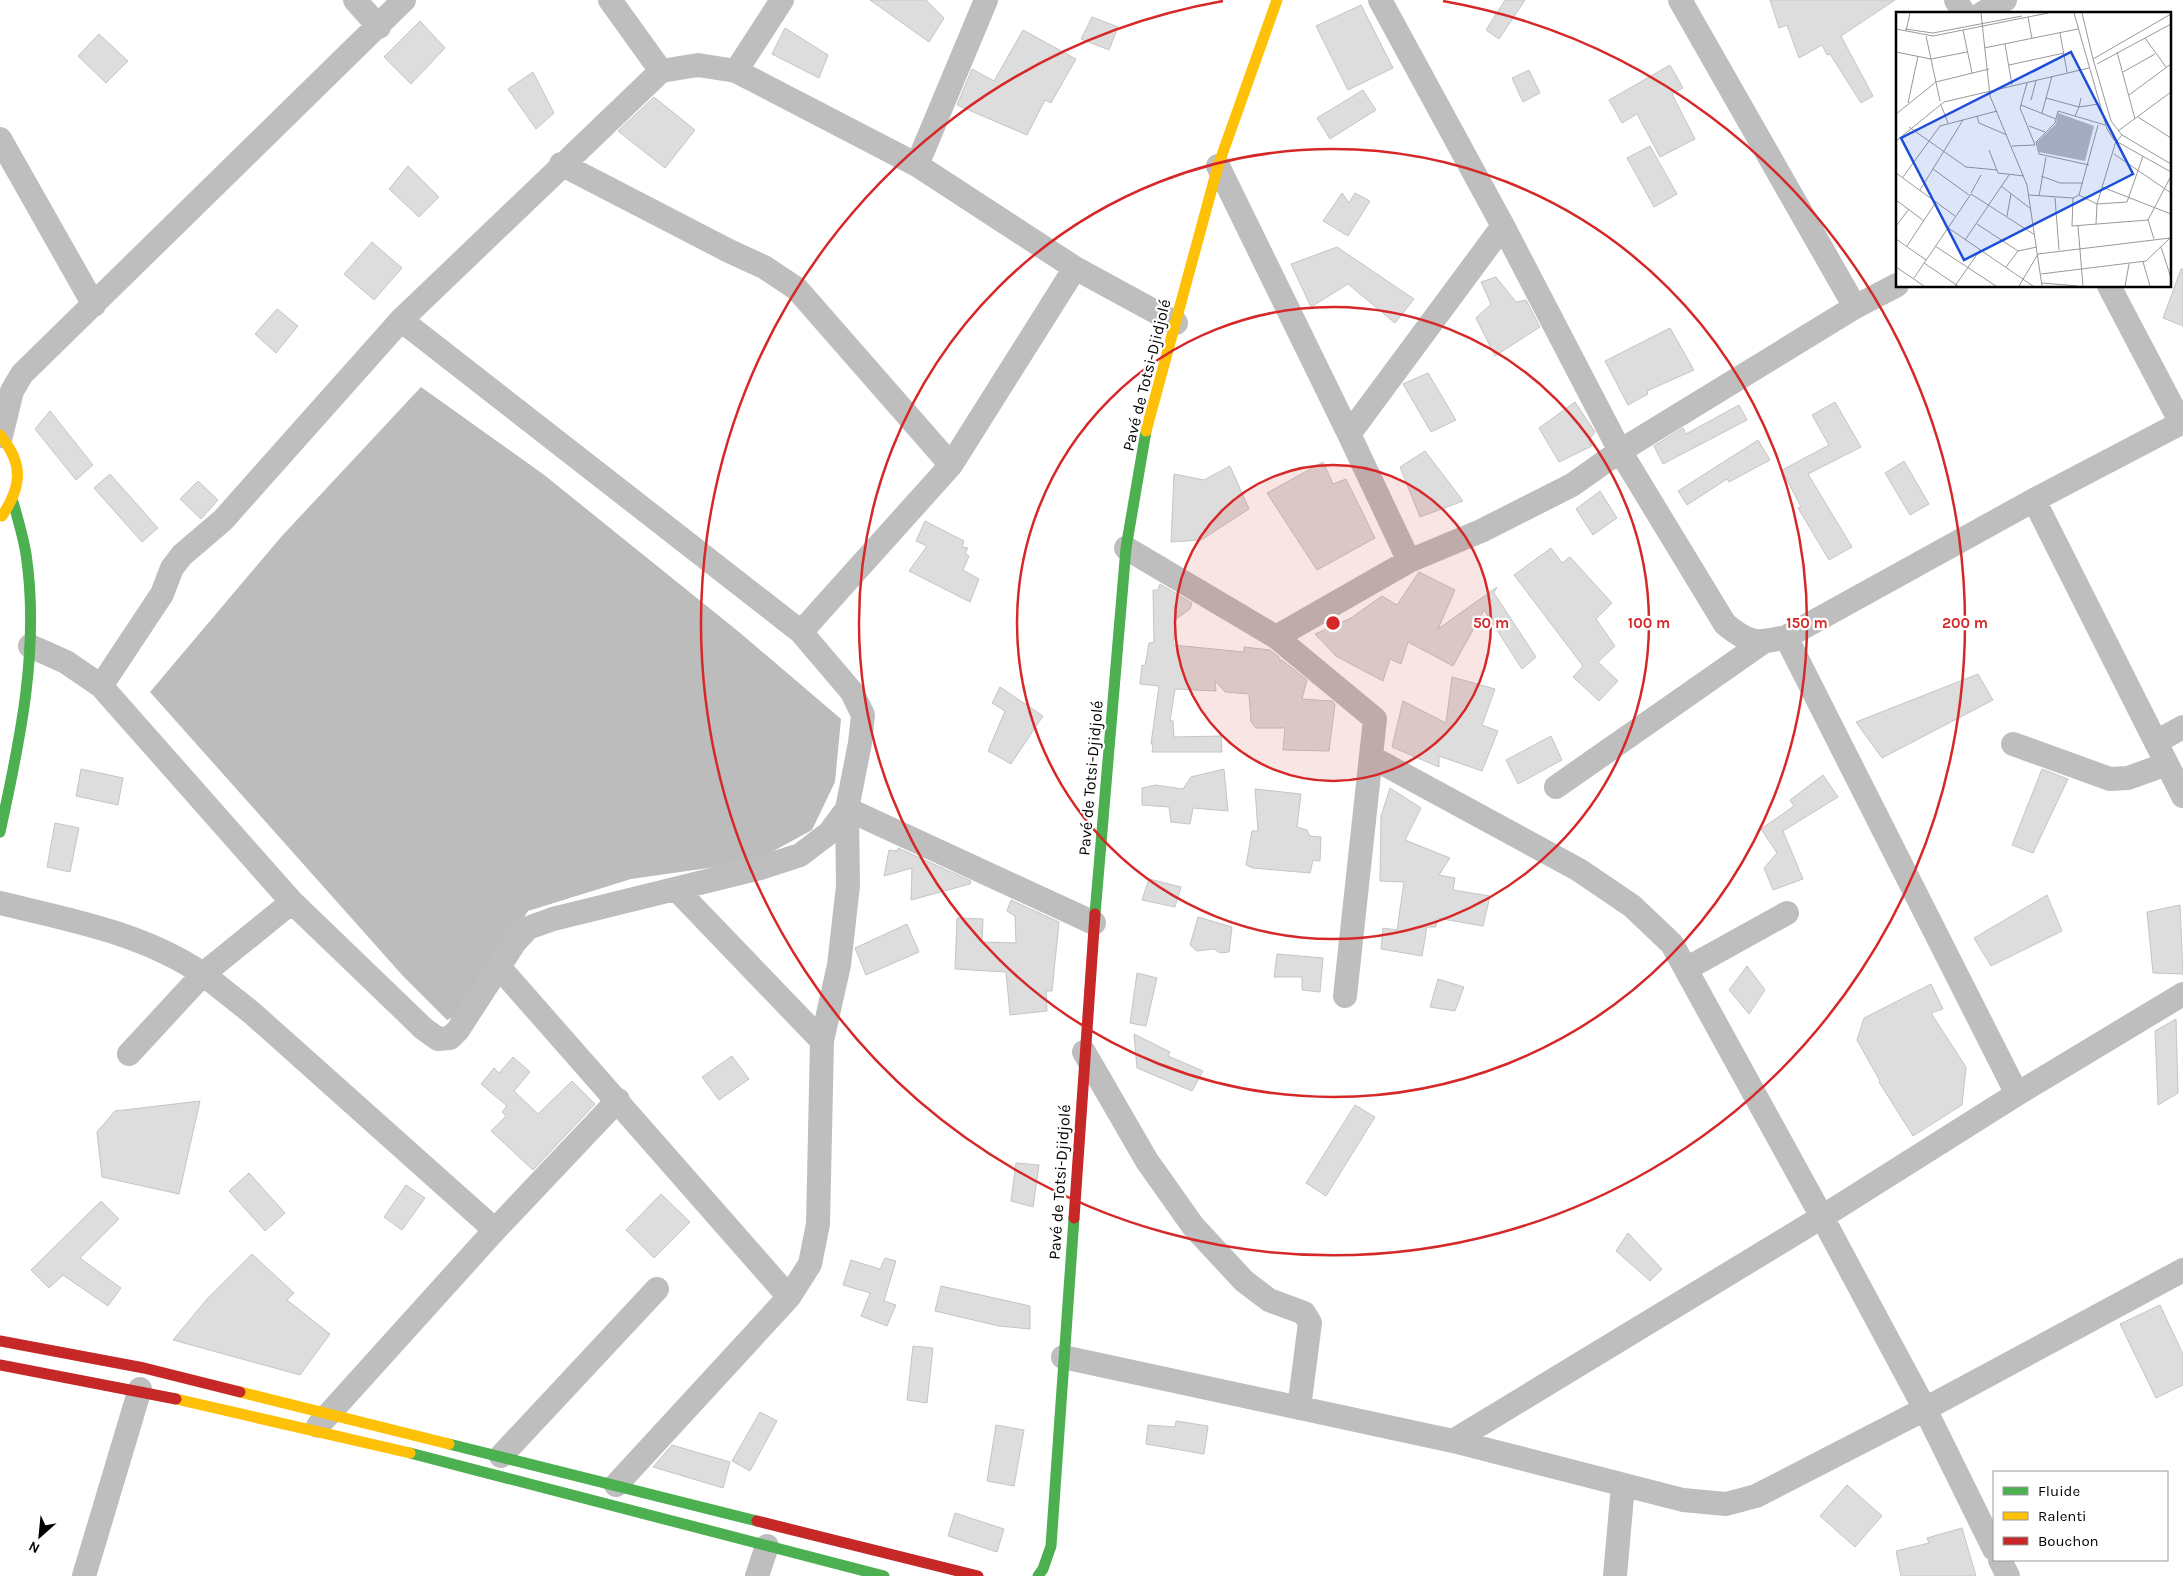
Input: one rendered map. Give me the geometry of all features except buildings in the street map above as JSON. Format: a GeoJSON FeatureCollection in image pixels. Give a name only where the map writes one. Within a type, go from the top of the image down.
{"type":"FeatureCollection","features":[{"type":"Feature","properties":{"kind":"main road","name":"Pavé de Totsi-Djidjolé"},"geometry":{"type":"LineString","coordinates":[[1038,1576],[1044,1568],[1051,1546],[1084,1052],[1126,548],[1144,439],[1218,166],[1277,0]]}},
{"type":"Feature","properties":{"kind":"main road"},"geometry":{"type":"LineString","coordinates":[[0,518],[13,502],[18,485],[18,467],[12,450],[1,435]]}},
{"type":"Feature","properties":{"kind":"main road"},"geometry":{"type":"LineString","coordinates":[[0,832],[23,716],[30,646],[31,602],[27,559],[13,502]]}},
{"type":"Feature","properties":{"kind":"main road"},"geometry":{"type":"LineString","coordinates":[[0,1341],[144,1368],[322,1421],[766,1546],[884,1576]]}},
{"type":"Feature","properties":{"kind":"main road"},"geometry":{"type":"LineString","coordinates":[[0,1365],[322,1421],[501,1456],[858,1548],[978,1576]]}},
{"type":"Feature","properties":{"kind":"street"},"geometry":{"type":"LineString","coordinates":[[355,0],[379,27]]}},
{"type":"Feature","properties":{"kind":"street"},"geometry":{"type":"LineString","coordinates":[[1,435],[12,391],[19,378],[379,27],[404,0]]}},
{"type":"Feature","properties":{"kind":"street"},"geometry":{"type":"LineString","coordinates":[[610,0],[661,71]]}},
{"type":"Feature","properties":{"kind":"street"},"geometry":{"type":"LineString","coordinates":[[736,71],[782,0]]}},
{"type":"Feature","properties":{"kind":"street"},"geometry":{"type":"LineString","coordinates":[[917,165],[986,0]]}},
{"type":"Feature","properties":{"kind":"street"},"geometry":{"type":"LineString","coordinates":[[1380,0],[1503,226],[1620,451],[1725,624],[1742,638],[1762,643]]}},
{"type":"Feature","properties":{"kind":"street"},"geometry":{"type":"LineString","coordinates":[[1680,0],[1855,307]]}},
{"type":"Feature","properties":{"kind":"street"},"geometry":{"type":"LineString","coordinates":[[1956,0],[1963,12]]}},
{"type":"Feature","properties":{"kind":"street"},"geometry":{"type":"LineString","coordinates":[[1984,12],[2005,0]]}},
{"type":"Feature","properties":{"kind":"street"},"geometry":{"type":"LineString","coordinates":[[101,686],[162,594],[177,561],[223,520],[401,320],[561,164],[661,71],[698,65],[736,71],[917,165],[1075,268],[1176,323]]}},
{"type":"Feature","properties":{"kind":"street"},"geometry":{"type":"LineString","coordinates":[[0,139],[94,305]]}},
{"type":"Feature","properties":{"kind":"street"},"geometry":{"type":"LineString","coordinates":[[561,164],[728,251],[764,267],[797,289],[951,464]]}},
{"type":"Feature","properties":{"kind":"street"},"geometry":{"type":"LineString","coordinates":[[1218,166],[1350,434],[1409,561]]}},
{"type":"Feature","properties":{"kind":"street"},"geometry":{"type":"LineString","coordinates":[[1350,434],[1503,226]]}},
{"type":"Feature","properties":{"kind":"street"},"geometry":{"type":"LineString","coordinates":[[801,632],[951,464],[1075,268]]}},
{"type":"Feature","properties":{"kind":"street"},"geometry":{"type":"LineString","coordinates":[[1276,637],[1409,561],[1481,532],[1572,485],[1620,451],[1855,307],[1896,285]]}},
{"type":"Feature","properties":{"kind":"street"},"geometry":{"type":"LineString","coordinates":[[1556,787],[1762,643],[1786,637],[2034,500],[2182,423],[2110,288]]}},
{"type":"Feature","properties":{"kind":"street"},"geometry":{"type":"LineString","coordinates":[[401,320],[801,632],[852,692],[863,715],[860,742],[847,809],[848,886],[840,955],[822,1041],[818,1224],[810,1264],[788,1297],[616,1485]]}},
{"type":"Feature","properties":{"kind":"street"},"geometry":{"type":"LineString","coordinates":[[2034,500],[2183,796]]}},
{"type":"Feature","properties":{"kind":"street"},"geometry":{"type":"LineString","coordinates":[[1126,548],[1276,637],[1375,719],[1345,996]]}},
{"type":"Feature","properties":{"kind":"street"},"geometry":{"type":"LineString","coordinates":[[1786,637],[2017,1094]]}},
{"type":"Feature","properties":{"kind":"street"},"geometry":{"type":"LineString","coordinates":[[30,646],[66,662],[101,686],[292,902],[424,1029],[438,1038],[450,1038],[458,1030],[515,942],[528,928],[760,868],[800,855],[829,833],[847,809]]}},
{"type":"Feature","properties":{"kind":"street"},"geometry":{"type":"LineString","coordinates":[[2156,742],[2183,727]]}},
{"type":"Feature","properties":{"kind":"street"},"geometry":{"type":"LineString","coordinates":[[2013,744],[2110,779],[2128,778],[2167,764]]}},
{"type":"Feature","properties":{"kind":"street"},"geometry":{"type":"LineString","coordinates":[[1371,757],[1587,875],[1632,906],[1672,944],[1925,1409],[1993,1546]]}},
{"type":"Feature","properties":{"kind":"street"},"geometry":{"type":"LineString","coordinates":[[847,809],[1094,924]]}},
{"type":"Feature","properties":{"kind":"street"},"geometry":{"type":"LineString","coordinates":[[676,889],[822,1041]]}},
{"type":"Feature","properties":{"kind":"street"},"geometry":{"type":"LineString","coordinates":[[129,1054],[203,974],[292,902]]}},
{"type":"Feature","properties":{"kind":"street"},"geometry":{"type":"LineString","coordinates":[[0,903],[100,927],[180,958],[252,1013],[495,1230]]}},
{"type":"Feature","properties":{"kind":"street"},"geometry":{"type":"LineString","coordinates":[[1686,969],[1787,913]]}},
{"type":"Feature","properties":{"kind":"street"},"geometry":{"type":"LineString","coordinates":[[499,967],[618,1100],[788,1297]]}},
{"type":"Feature","properties":{"kind":"street"},"geometry":{"type":"LineString","coordinates":[[1453,1440],[1822,1217],[2017,1094],[2183,994]]}},
{"type":"Feature","properties":{"kind":"street"},"geometry":{"type":"LineString","coordinates":[[1084,1052],[1147,1161],[1193,1226],[1244,1281],[1269,1300],[1304,1313],[1310,1323],[1299,1408]]}},
{"type":"Feature","properties":{"kind":"street"},"geometry":{"type":"LineString","coordinates":[[322,1421],[495,1230],[618,1100]]}},
{"type":"Feature","properties":{"kind":"street"},"geometry":{"type":"LineString","coordinates":[[1063,1357],[1453,1440],[1683,1500],[1726,1504],[1756,1496],[1925,1409],[2183,1270]]}},
{"type":"Feature","properties":{"kind":"street"},"geometry":{"type":"LineString","coordinates":[[501,1456],[657,1289]]}},
{"type":"Feature","properties":{"kind":"street"},"geometry":{"type":"LineString","coordinates":[[84,1576],[140,1389]]}},
{"type":"Feature","properties":{"kind":"street"},"geometry":{"type":"LineString","coordinates":[[1615,1576],[1624,1485]]}},
{"type":"Feature","properties":{"kind":"street"},"geometry":{"type":"LineString","coordinates":[[757,1576],[766,1546]]}},
{"type":"Feature","properties":{"kind":"street"},"geometry":{"type":"LineString","coordinates":[[2000,1561],[2008,1576]]}},
{"type":"Feature","properties":{"kind":"shaded area"},"geometry":{"type":"Polygon","coordinates":[[[421,387],[543,474],[739,632],[841,719],[835,782],[812,830],[768,854],[715,867],[631,879],[528,911],[463,1012],[447,1020],[403,976],[150,692],[281,537],[421,387]]]}},
{"type":"Feature","properties":{"kind":"traffic: fast"},"geometry":{"type":"LineString","coordinates":[[1095,914],[1126,548],[1146,431]]}},
{"type":"Feature","properties":{"kind":"traffic: fast"},"geometry":{"type":"LineString","coordinates":[[0,832],[21,729],[26,694],[31,624],[26,554],[13,502]]}},
{"type":"Feature","properties":{"kind":"traffic: fast"},"geometry":{"type":"LineString","coordinates":[[1038,1576],[1043,1569],[1051,1546],[1074,1218]]}},
{"type":"Feature","properties":{"kind":"traffic: fast"},"geometry":{"type":"LineString","coordinates":[[449,1444],[757,1521]]}},
{"type":"Feature","properties":{"kind":"traffic: fast"},"geometry":{"type":"LineString","coordinates":[[410,1453],[884,1576]]}},
{"type":"Feature","properties":{"kind":"traffic: slow"},"geometry":{"type":"LineString","coordinates":[[1146,431],[1218,166],[1277,0]]}},
{"type":"Feature","properties":{"kind":"traffic: slow"},"geometry":{"type":"LineString","coordinates":[[0,435],[13,456],[18,475],[14,495],[2,516]]}},
{"type":"Feature","properties":{"kind":"traffic: slow"},"geometry":{"type":"LineString","coordinates":[[240,1392],[449,1444]]}},
{"type":"Feature","properties":{"kind":"traffic: slow"},"geometry":{"type":"LineString","coordinates":[[176,1399],[410,1453]]}},
{"type":"Feature","properties":{"kind":"traffic: jam"},"geometry":{"type":"LineString","coordinates":[[1074,1218],[1095,914]]}},
{"type":"Feature","properties":{"kind":"traffic: jam"},"geometry":{"type":"LineString","coordinates":[[0,1341],[144,1368],[240,1392]]}},
{"type":"Feature","properties":{"kind":"traffic: jam"},"geometry":{"type":"LineString","coordinates":[[0,1365],[176,1399]]}},
{"type":"Feature","properties":{"kind":"traffic: jam"},"geometry":{"type":"LineString","coordinates":[[757,1521],[978,1576]]}}]}
